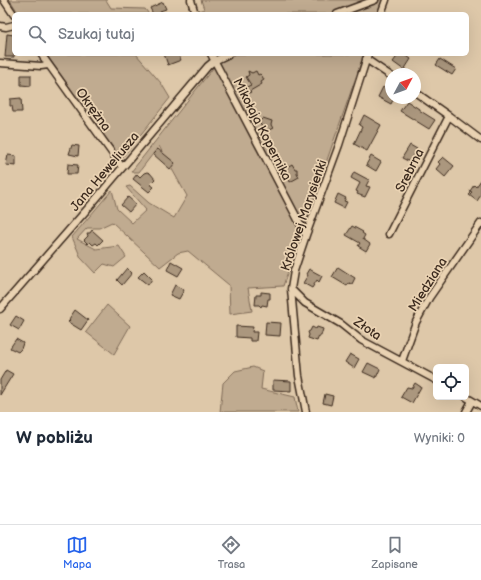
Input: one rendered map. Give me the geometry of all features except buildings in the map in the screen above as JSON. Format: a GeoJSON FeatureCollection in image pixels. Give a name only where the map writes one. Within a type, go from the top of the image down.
{"type":"FeatureCollection","features":[{"type":"Feature","properties":{"kind":"street"},"geometry":{"type":"LineString","coordinates":[[4,0],[12,12]]}},
{"type":"Feature","properties":{"kind":"street"},"geometry":{"type":"LineString","coordinates":[[191,0],[194,12]]}},
{"type":"Feature","properties":{"kind":"street"},"geometry":{"type":"LineString","coordinates":[[342,12],[375,0]]}},
{"type":"Feature","properties":{"kind":"street"},"geometry":{"type":"LineString","coordinates":[[382,12],[386,0]]}},
{"type":"Feature","properties":{"kind":"street"},"geometry":{"type":"LineString","coordinates":[[0,26],[6,27],[12,26]]}},
{"type":"Feature","properties":{"kind":"street","name":"Okrężna"},"geometry":{"type":"LineString","coordinates":[[42,56],[122,167]]}},
{"type":"Feature","properties":{"kind":"street","name":"Mikołaja Kopernika"},"geometry":{"type":"LineString","coordinates":[[212,56],[306,235]]}},
{"type":"Feature","properties":{"kind":"street","name":"Jana Heweliusza"},"geometry":{"type":"LineString","coordinates":[[0,309],[198,77],[214,61],[225,56]]}},
{"type":"Feature","properties":{"kind":"street"},"geometry":{"type":"LineString","coordinates":[[367,56],[385,71]]}},
{"type":"Feature","properties":{"kind":"street","name":"Królowej Marysieńki"},"geometry":{"type":"LineString","coordinates":[[306,412],[299,376],[291,289],[294,271],[339,145],[367,56]]}},
{"type":"Feature","properties":{"kind":"street"},"geometry":{"type":"LineString","coordinates":[[0,63],[41,66],[48,65]]}},
{"type":"Feature","properties":{"kind":"street"},"geometry":{"type":"LineString","coordinates":[[421,96],[481,140]]}},
{"type":"Feature","properties":{"kind":"street","name":"Srebrna"},"geometry":{"type":"LineString","coordinates":[[389,234],[449,116]]}},
{"type":"Feature","properties":{"kind":"street","name":"Miedziana"},"geometry":{"type":"LineString","coordinates":[[402,361],[416,322],[429,298],[481,223]]}},
{"type":"Feature","properties":{"kind":"street","name":"Złota"},"geometry":{"type":"LineString","coordinates":[[291,289],[305,303],[341,324],[361,340],[433,378]]}},
{"type":"Feature","properties":{"kind":"street"},"geometry":{"type":"LineString","coordinates":[[469,399],[481,406]]}},
{"type":"Feature","properties":{"kind":"street"},"geometry":{"type":"LineString","coordinates":[[466,412],[472,401]]}},
{"type":"Feature","properties":{"kind":"shaded area"},"geometry":{"type":"Polygon","coordinates":[[[10,0],[106,0],[111,8],[145,9],[147,12],[18,12],[10,0]]]}},
{"type":"Feature","properties":{"kind":"shaded area"},"geometry":{"type":"Polygon","coordinates":[[[201,0],[386,0],[381,12],[198,12],[204,9],[201,0]]]}},
{"type":"Feature","properties":{"kind":"shaded area"},"geometry":{"type":"Polygon","coordinates":[[[47,56],[138,56],[161,83],[170,98],[121,159],[47,56]]]}},
{"type":"Feature","properties":{"kind":"shaded area"},"geometry":{"type":"Polygon","coordinates":[[[216,56],[363,56],[283,286],[248,288],[252,311],[230,314],[229,285],[188,251],[178,253],[160,267],[112,222],[99,228],[87,228],[77,239],[96,249],[119,246],[126,257],[114,267],[104,264],[95,273],[81,258],[72,237],[112,190],[117,209],[132,223],[146,210],[126,187],[130,186],[149,203],[174,218],[187,196],[159,146],[139,172],[131,172],[214,67],[216,56]]]}},
{"type":"Feature","properties":{"kind":"shaded area"},"geometry":{"type":"Polygon","coordinates":[[[107,305],[130,326],[114,354],[86,332],[107,305]]]}},
{"type":"Feature","properties":{"kind":"shaded area"},"geometry":{"type":"Polygon","coordinates":[[[253,367],[263,371],[261,389],[295,397],[298,412],[220,412],[223,383],[235,371],[253,367]]]}}]}
